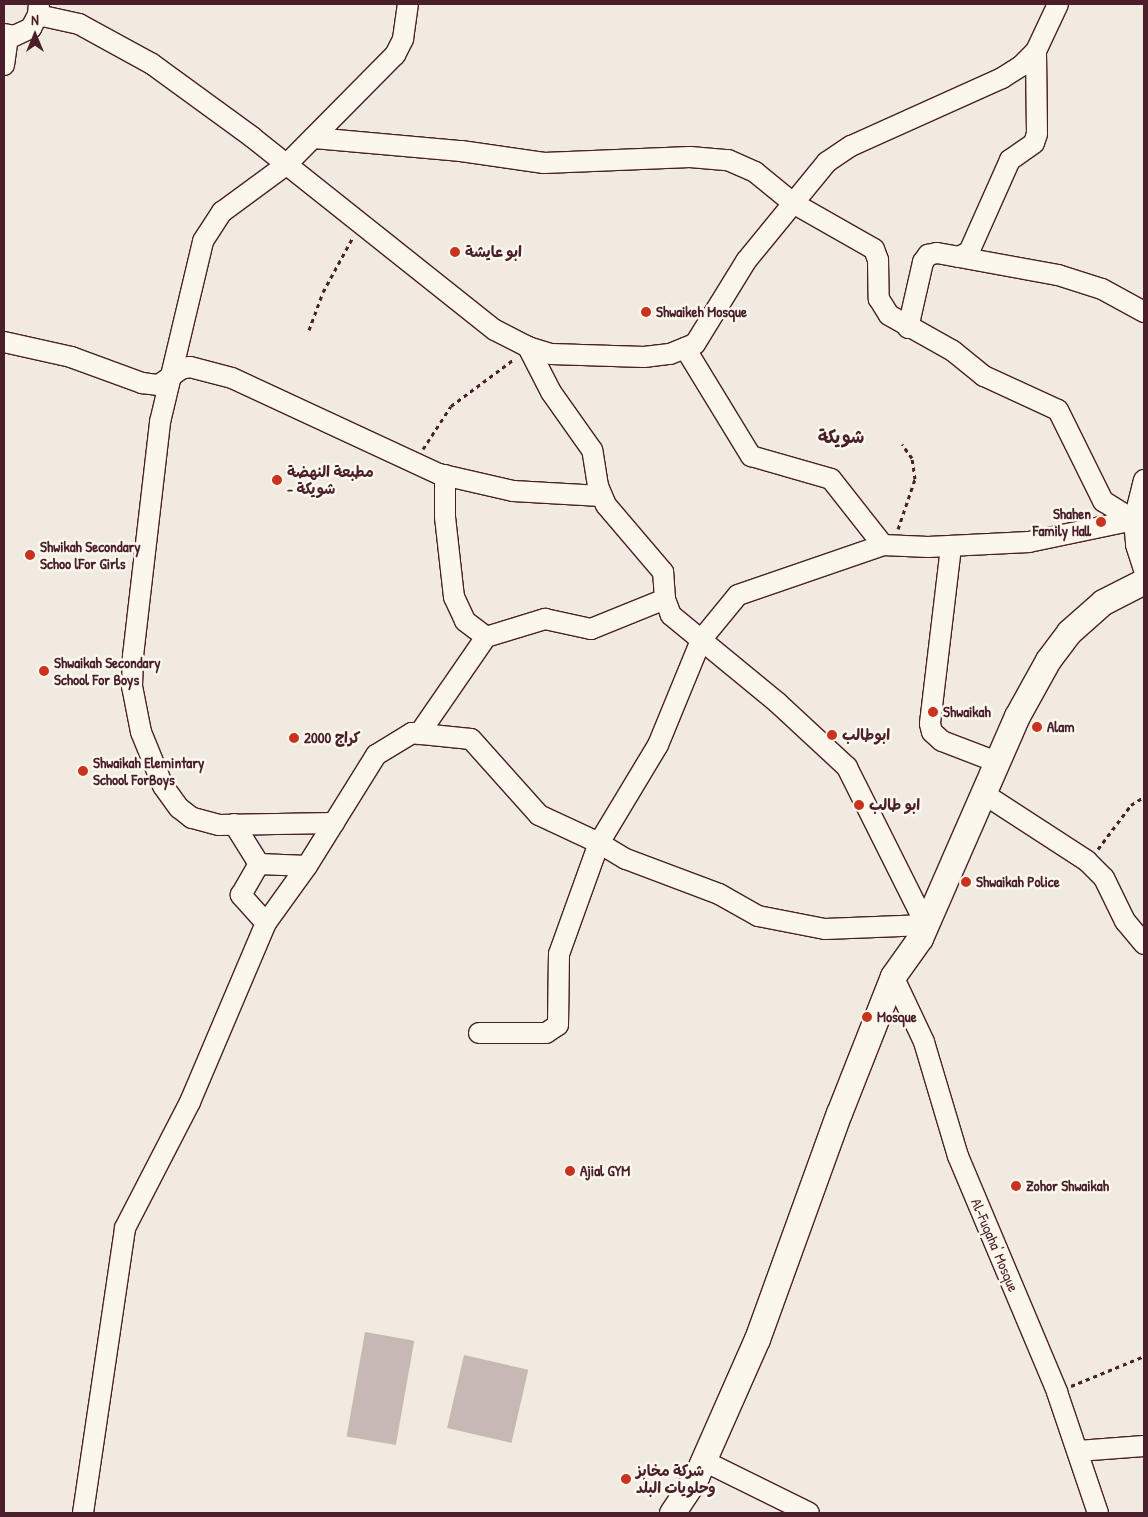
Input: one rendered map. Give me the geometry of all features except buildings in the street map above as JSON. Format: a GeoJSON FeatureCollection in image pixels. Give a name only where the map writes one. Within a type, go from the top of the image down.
{"type":"FeatureCollection","features":[{"type":"Feature","properties":{"kind":"main road"},"geometry":{"type":"LineString","coordinates":[[672,1513],[704,1461],[761,1330],[839,1113],[893,976],[926,925],[1017,716],[1061,642],[1103,602],[1144,581]]}},
{"type":"Feature","properties":{"kind":"street"},"geometry":{"type":"LineString","coordinates":[[334,823],[219,825],[192,818],[170,797],[141,732],[134,704],[133,656],[160,422],[207,231],[222,212],[286,164],[314,138],[395,55],[403,39],[408,4]]}},
{"type":"Feature","properties":{"kind":"street"},"geometry":{"type":"LineString","coordinates":[[959,257],[969,252],[1010,160],[1034,143],[1037,134],[1036,51],[1058,4]]}},
{"type":"Feature","properties":{"kind":"street"},"geometry":{"type":"LineString","coordinates":[[4,65],[6,35],[23,33],[35,24],[38,9],[78,24],[152,64],[286,164],[360,225],[495,330],[528,347],[551,354],[644,357],[670,354],[695,344],[746,261],[828,162],[851,146],[1002,78],[1036,51]]}},
{"type":"Feature","properties":{"kind":"street"},"geometry":{"type":"LineString","coordinates":[[314,138],[460,151],[544,163],[690,158],[728,160],[755,172],[793,203],[874,249],[878,260],[879,298],[889,315],[908,328],[952,351],[984,376],[1058,410],[1103,501],[1134,520]]}},
{"type":"Feature","properties":{"kind":"street"},"geometry":{"type":"LineString","coordinates":[[908,328],[923,262],[928,255],[937,253],[1030,268],[1080,281],[1144,312]]}},
{"type":"Feature","properties":{"kind":"street"},"geometry":{"type":"LineString","coordinates":[[4,342],[71,357],[142,384],[159,384],[169,380],[182,369],[190,367],[232,378],[445,476],[513,491],[601,496]]}},
{"type":"Feature","properties":{"kind":"street"},"geometry":{"type":"LineString","coordinates":[[83,1513],[125,1228],[190,1102],[266,923],[308,866],[376,755],[412,733],[470,739],[539,815],[599,843],[626,859],[719,894],[758,916],[826,929],[926,925],[910,888],[847,767],[778,703],[671,615],[665,598],[666,581],[659,565],[601,496],[592,450],[551,392],[528,347]]}},
{"type":"Feature","properties":{"kind":"street"},"geometry":{"type":"LineString","coordinates":[[685,348],[751,456],[831,479],[887,545]]}},
{"type":"Feature","properties":{"kind":"street"},"geometry":{"type":"LineString","coordinates":[[445,476],[445,517],[454,598],[465,621],[486,637]]}},
{"type":"Feature","properties":{"kind":"street"},"geometry":{"type":"LineString","coordinates":[[1144,480],[1134,520],[1136,545],[1144,570]]}},
{"type":"Feature","properties":{"kind":"street"},"geometry":{"type":"LineString","coordinates":[[479,1033],[546,1033],[558,1025],[560,954],[599,843],[658,744],[701,640],[738,595],[887,545],[951,547],[1029,542],[1134,520]]}},
{"type":"Feature","properties":{"kind":"street"},"geometry":{"type":"LineString","coordinates":[[951,547],[930,724],[932,732],[942,741],[997,762]]}},
{"type":"Feature","properties":{"kind":"street"},"geometry":{"type":"LineString","coordinates":[[420,734],[486,637],[545,619],[591,628],[665,598]]}},
{"type":"Feature","properties":{"kind":"street"},"geometry":{"type":"LineString","coordinates":[[984,794],[1087,861],[1104,878],[1125,921],[1144,944]]}},
{"type":"Feature","properties":{"kind":"street"},"geometry":{"type":"LineString","coordinates":[[234,824],[259,864]]}},
{"type":"Feature","properties":{"kind":"street"},"geometry":{"type":"LineString","coordinates":[[259,864],[308,866]]}},
{"type":"Feature","properties":{"kind":"street"},"geometry":{"type":"LineString","coordinates":[[259,864],[241,895],[266,923]]}},
{"type":"Feature","properties":{"kind":"street","name":"Al-Fuqaha' Mosque"},"geometry":{"type":"LineString","coordinates":[[893,976],[924,1042],[958,1156],[1057,1392],[1098,1513]]}},
{"type":"Feature","properties":{"kind":"street"},"geometry":{"type":"LineString","coordinates":[[1078,1451],[1144,1446]]}},
{"type":"Feature","properties":{"kind":"street"},"geometry":{"type":"LineString","coordinates":[[704,1461],[809,1513]]}},
{"type":"Feature","properties":{"kind":"path"},"geometry":{"type":"LineString","coordinates":[[309,330],[324,292],[360,225]]}},
{"type":"Feature","properties":{"kind":"path"},"geometry":{"type":"LineString","coordinates":[[415,463],[451,406],[492,378],[528,347]]}},
{"type":"Feature","properties":{"kind":"path"},"geometry":{"type":"LineString","coordinates":[[887,545],[906,512],[915,479],[912,458],[902,444]]}},
{"type":"Feature","properties":{"kind":"path"},"geometry":{"type":"LineString","coordinates":[[1087,861],[1109,837],[1131,805],[1144,797]]}},
{"type":"Feature","properties":{"kind":"path"},"geometry":{"type":"LineString","coordinates":[[1057,1392],[1144,1356]]}},
{"type":"Feature","properties":{"kind":"place","name":"ابو عايشة"},"geometry":{"type":"Point","coordinates":[455,252]}},
{"type":"Feature","properties":{"kind":"place","name":"Shwaikeh Mosque"},"geometry":{"type":"Point","coordinates":[646,312]}},
{"type":"Feature","properties":{"kind":"place","name":"مطبعة النهضة - شويكة"},"geometry":{"type":"Point","coordinates":[277,480]}},
{"type":"Feature","properties":{"kind":"place","name":"Shahen Family Hall"},"geometry":{"type":"Point","coordinates":[1101,522]}},
{"type":"Feature","properties":{"kind":"place","name":"Shwikah Secondary Schoo lFor Girls"},"geometry":{"type":"Point","coordinates":[30,555]}},
{"type":"Feature","properties":{"kind":"place","name":"Shwaikah Secondary School For Boys"},"geometry":{"type":"Point","coordinates":[44,671]}},
{"type":"Feature","properties":{"kind":"place","name":"Shwaikah"},"geometry":{"type":"Point","coordinates":[933,712]}},
{"type":"Feature","properties":{"kind":"place","name":"Alam"},"geometry":{"type":"Point","coordinates":[1037,727]}},
{"type":"Feature","properties":{"kind":"place","name":"ابوطالب"},"geometry":{"type":"Point","coordinates":[832,735]}},
{"type":"Feature","properties":{"kind":"place","name":"كراج 2000"},"geometry":{"type":"Point","coordinates":[294,738]}},
{"type":"Feature","properties":{"kind":"place","name":"Shwaikah Elemintary School ForBoys"},"geometry":{"type":"Point","coordinates":[83,771]}},
{"type":"Feature","properties":{"kind":"place","name":"ابو طالب"},"geometry":{"type":"Point","coordinates":[859,805]}},
{"type":"Feature","properties":{"kind":"place","name":"Shwaikah Police"},"geometry":{"type":"Point","coordinates":[966,882]}},
{"type":"Feature","properties":{"kind":"place","name":"Mosque"},"geometry":{"type":"Point","coordinates":[867,1017]}},
{"type":"Feature","properties":{"kind":"place","name":"Ajial GYM"},"geometry":{"type":"Point","coordinates":[570,1171]}},
{"type":"Feature","properties":{"kind":"place","name":"Zohor Shwaikah"},"geometry":{"type":"Point","coordinates":[1016,1186]}},
{"type":"Feature","properties":{"kind":"place","name":"شركة مخابز وحلويات البلد"},"geometry":{"type":"Point","coordinates":[626,1479]}},
{"type":"Feature","properties":{"kind":"district","name":"شويكة"},"geometry":{"type":"Point","coordinates":[841,437]}}]}
